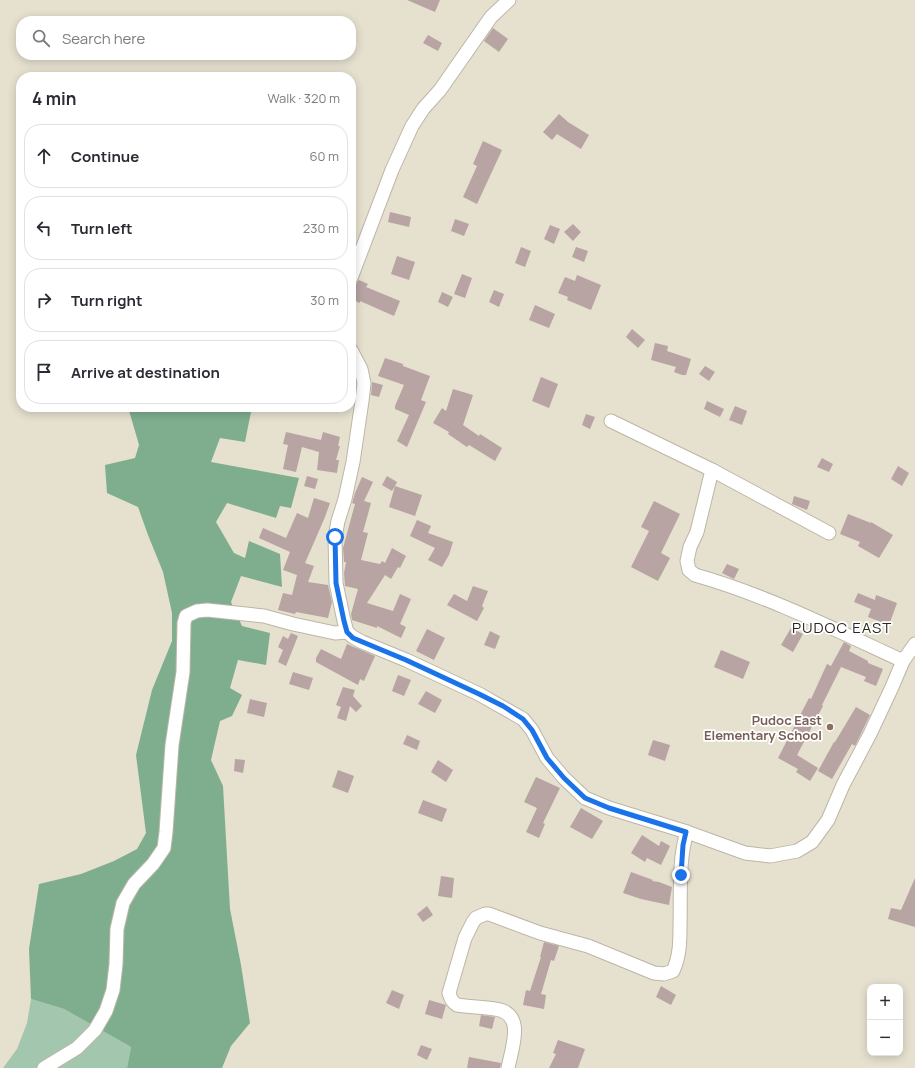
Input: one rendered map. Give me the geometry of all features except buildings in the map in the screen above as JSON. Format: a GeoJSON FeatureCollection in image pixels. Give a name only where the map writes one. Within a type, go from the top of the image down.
{"type":"FeatureCollection","features":[{"type":"Feature","properties":{"kind":"street"},"geometry":{"type":"LineString","coordinates":[[356,265],[392,170],[412,126],[423,109],[440,90],[491,17],[509,0]]}},
{"type":"Feature","properties":{"kind":"street"},"geometry":{"type":"LineString","coordinates":[[356,360],[361,369],[364,382],[362,401],[351,469],[335,537],[336,583],[347,632],[353,638],[406,660],[479,694],[503,706],[523,719],[532,730],[547,758],[564,778],[585,798],[609,808],[686,832],[746,853],[770,856],[797,851],[812,842],[828,820],[843,785],[870,734],[903,661],[915,644]]}},
{"type":"Feature","properties":{"kind":"street"},"geometry":{"type":"LineString","coordinates":[[611,421],[712,470],[829,533]]}},
{"type":"Feature","properties":{"kind":"street"},"geometry":{"type":"LineString","coordinates":[[712,470],[697,532],[690,547],[687,561],[689,570],[695,575],[748,593],[799,614],[903,661]]}},
{"type":"Feature","properties":{"kind":"street"},"geometry":{"type":"LineString","coordinates":[[44,1068],[77,1048],[95,1030],[106,1011],[113,990],[116,964],[117,929],[123,903],[134,884],[153,864],[164,848],[172,745],[183,672],[184,623],[186,616],[197,611],[207,610],[264,616],[335,633],[347,632]]}},
{"type":"Feature","properties":{"kind":"street"},"geometry":{"type":"LineString","coordinates":[[508,1068],[515,1028],[514,1021],[508,1013],[496,1009],[457,1005],[450,999],[449,993],[465,938],[476,918],[489,914],[540,933],[588,946],[654,973],[664,974],[673,971],[677,964],[679,948],[681,875],[683,845],[686,832]]}},
{"type":"Feature","properties":{"kind":"green space"},"geometry":{"type":"Polygon","coordinates":[[[129,412],[251,412],[245,442],[220,438],[211,462],[299,478],[291,508],[280,506],[276,518],[227,503],[216,522],[234,553],[245,558],[249,541],[280,554],[282,587],[241,576],[231,602],[242,626],[270,633],[266,665],[238,660],[230,688],[242,695],[232,716],[220,721],[211,760],[223,786],[230,909],[250,1023],[231,1046],[222,1068],[127,1068],[131,1047],[64,1009],[31,999],[29,949],[39,884],[81,874],[114,861],[137,849],[146,833],[136,755],[152,690],[172,641],[172,613],[163,572],[138,507],[107,493],[105,465],[135,458],[139,445],[129,412]]]}},
{"type":"Feature","properties":{"kind":"green space"},"geometry":{"type":"Polygon","coordinates":[[[31,999],[64,1009],[131,1047],[127,1068],[3,1068],[17,1049],[27,1023],[31,999]]]}},
{"type":"Feature","properties":{"kind":"place","name":"Pudoc East Elementary School"},"geometry":{"type":"Point","coordinates":[830,727]}},
{"type":"Feature","properties":{"kind":"district","name":"PUDOC EAST"},"geometry":{"type":"Point","coordinates":[842,628]}},
{"type":"Feature","properties":{"kind":"route"},"geometry":{"type":"LineString","coordinates":[[335,537],[336,583],[347,632],[353,638],[406,660],[479,694],[503,706],[523,719],[532,730],[547,758],[564,778],[585,798],[609,808],[686,832],[683,845],[681,875]]}}]}
